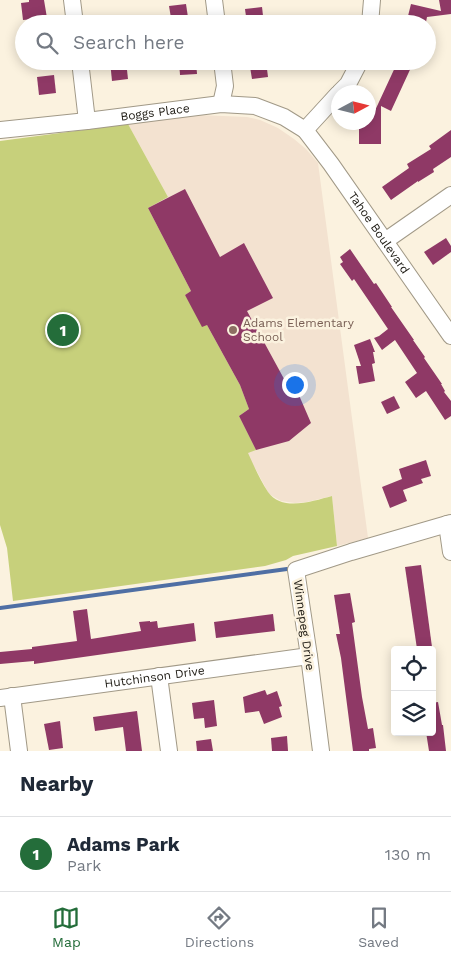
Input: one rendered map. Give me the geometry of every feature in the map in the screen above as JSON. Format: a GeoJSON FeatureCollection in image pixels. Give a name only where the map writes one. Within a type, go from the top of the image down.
{"type":"FeatureCollection","features":[{"type":"Feature","properties":{"kind":"street"},"geometry":{"type":"LineString","coordinates":[[72,0],[74,15]]}},
{"type":"Feature","properties":{"kind":"street"},"geometry":{"type":"LineString","coordinates":[[214,0],[216,15]]}},
{"type":"Feature","properties":{"kind":"street"},"geometry":{"type":"LineString","coordinates":[[371,15],[372,0]]}},
{"type":"Feature","properties":{"kind":"street"},"geometry":{"type":"LineString","coordinates":[[81,70],[88,121]]}},
{"type":"Feature","properties":{"kind":"street"},"geometry":{"type":"LineString","coordinates":[[221,104],[225,86],[223,70]]}},
{"type":"Feature","properties":{"kind":"street"},"geometry":{"type":"LineString","coordinates":[[347,85],[355,70]]}},
{"type":"Feature","properties":{"kind":"street"},"geometry":{"type":"LineString","coordinates":[[304,130],[331,101]]}},
{"type":"Feature","properties":{"kind":"street","name":"Boggs Place"},"geometry":{"type":"LineString","coordinates":[[0,130],[221,104],[254,106],[284,117],[304,130]]}},
{"type":"Feature","properties":{"kind":"street","name":"Tahoe Boulevard"},"geometry":{"type":"LineString","coordinates":[[304,130],[332,164],[451,336]]}},
{"type":"Feature","properties":{"kind":"street"},"geometry":{"type":"LineString","coordinates":[[385,241],[451,195]]}},
{"type":"Feature","properties":{"kind":"street"},"geometry":{"type":"LineString","coordinates":[[449,523],[451,552]]}},
{"type":"Feature","properties":{"kind":"street","name":"Winnepeg Drive"},"geometry":{"type":"LineString","coordinates":[[321,751],[296,570],[449,523]]}},
{"type":"Feature","properties":{"kind":"street","name":"Hutchinson Drive"},"geometry":{"type":"LineString","coordinates":[[6,697],[309,656]]}},
{"type":"Feature","properties":{"kind":"street"},"geometry":{"type":"LineString","coordinates":[[159,676],[169,751]]}},
{"type":"Feature","properties":{"kind":"street"},"geometry":{"type":"LineString","coordinates":[[6,697],[19,751]]}},
{"type":"Feature","properties":{"kind":"shaded area","name":"Adams Elementary School"},"geometry":{"type":"Polygon","coordinates":[[[199,115],[247,117],[260,120],[278,128],[294,139],[318,163],[368,538],[337,546],[332,496],[295,503],[281,501],[269,494],[247,453],[144,206],[168,197],[128,124],[199,115]]]}},
{"type":"Feature","properties":{"kind":"green space"},"geometry":{"type":"Polygon","coordinates":[[[128,124],[168,197],[148,208],[191,291],[185,295],[207,325],[240,385],[249,409],[239,416],[256,450],[248,453],[257,473],[268,492],[281,502],[298,503],[332,496],[337,546],[293,556],[265,566],[13,601],[7,548],[0,525],[0,141],[128,124]]]}},
{"type":"Feature","properties":{"kind":"building"},"geometry":{"type":"Polygon","coordinates":[[[29,0],[44,0],[46,15],[22,15],[21,3],[29,2],[29,0]]]}},
{"type":"Feature","properties":{"kind":"building"},"geometry":{"type":"Polygon","coordinates":[[[439,0],[451,0],[451,14],[436,16],[408,15],[411,4],[441,11],[439,0]]]}},
{"type":"Feature","properties":{"kind":"building"},"geometry":{"type":"Polygon","coordinates":[[[186,4],[188,15],[170,15],[169,6],[186,4]]]}},
{"type":"Feature","properties":{"kind":"building"},"geometry":{"type":"Polygon","coordinates":[[[262,7],[263,15],[246,15],[245,9],[262,7]]]}},
{"type":"Feature","properties":{"kind":"building"},"geometry":{"type":"Polygon","coordinates":[[[111,70],[127,70],[128,79],[112,81],[111,70]]]}},
{"type":"Feature","properties":{"kind":"building"},"geometry":{"type":"Polygon","coordinates":[[[180,70],[197,70],[197,74],[180,75],[180,70]]]}},
{"type":"Feature","properties":{"kind":"building"},"geometry":{"type":"Polygon","coordinates":[[[250,70],[267,70],[268,77],[252,79],[250,70]]]}},
{"type":"Feature","properties":{"kind":"building"},"geometry":{"type":"Polygon","coordinates":[[[394,70],[410,70],[391,111],[381,106],[381,144],[359,144],[359,130],[376,130],[376,108],[394,70]]]}},
{"type":"Feature","properties":{"kind":"building"},"geometry":{"type":"Polygon","coordinates":[[[54,75],[56,93],[39,95],[37,77],[54,75]]]}},
{"type":"Feature","properties":{"kind":"building"},"geometry":{"type":"Polygon","coordinates":[[[451,130],[451,157],[433,169],[434,172],[391,200],[382,187],[409,168],[407,164],[431,149],[429,146],[451,130]]]}},
{"type":"Feature","properties":{"kind":"building","name":"Adams Elementary School"},"geometry":{"type":"Polygon","coordinates":[[[185,189],[220,257],[244,243],[273,298],[247,311],[289,388],[295,386],[311,423],[289,441],[256,450],[239,416],[249,409],[240,385],[207,325],[202,327],[185,295],[191,291],[148,208],[185,189]]]}},
{"type":"Feature","properties":{"kind":"building"},"geometry":{"type":"Polygon","coordinates":[[[446,238],[451,246],[451,252],[433,265],[424,252],[446,238]]]}},
{"type":"Feature","properties":{"kind":"building"},"geometry":{"type":"Polygon","coordinates":[[[350,249],[374,284],[376,283],[442,384],[444,392],[451,401],[451,416],[445,420],[426,391],[416,398],[405,382],[417,373],[395,340],[382,350],[374,338],[388,329],[354,279],[352,281],[340,264],[343,262],[340,257],[350,249]]]}},
{"type":"Feature","properties":{"kind":"building"},"geometry":{"type":"Polygon","coordinates":[[[370,339],[375,352],[373,352],[375,363],[372,364],[375,381],[359,384],[356,366],[361,366],[354,345],[370,339]]]}},
{"type":"Feature","properties":{"kind":"building"},"geometry":{"type":"Polygon","coordinates":[[[394,396],[400,408],[387,414],[381,402],[394,396]]]}},
{"type":"Feature","properties":{"kind":"building"},"geometry":{"type":"Polygon","coordinates":[[[426,460],[431,476],[421,479],[423,483],[403,490],[407,501],[390,508],[382,487],[402,479],[399,469],[426,460]]]}},
{"type":"Feature","properties":{"kind":"building"},"geometry":{"type":"Polygon","coordinates":[[[421,565],[432,646],[417,646],[405,567],[421,565]]]}},
{"type":"Feature","properties":{"kind":"building"},"geometry":{"type":"Polygon","coordinates":[[[350,593],[355,622],[352,623],[362,697],[368,729],[373,728],[376,748],[369,749],[369,751],[353,751],[336,634],[340,634],[334,595],[350,593]]]}},
{"type":"Feature","properties":{"kind":"building"},"geometry":{"type":"Polygon","coordinates":[[[87,609],[91,639],[141,631],[139,622],[157,621],[158,628],[194,623],[196,641],[34,664],[34,661],[0,664],[0,652],[32,649],[32,647],[77,641],[73,611],[87,609]]]}},
{"type":"Feature","properties":{"kind":"building"},"geometry":{"type":"Polygon","coordinates":[[[273,614],[275,631],[216,638],[214,622],[273,614]]]}},
{"type":"Feature","properties":{"kind":"building"},"geometry":{"type":"Polygon","coordinates":[[[265,690],[267,695],[277,691],[282,706],[279,707],[282,717],[264,724],[259,711],[245,713],[243,697],[265,690]]]}},
{"type":"Feature","properties":{"kind":"building"},"geometry":{"type":"Polygon","coordinates":[[[214,700],[217,726],[205,728],[204,718],[194,719],[192,703],[214,700]]]}},
{"type":"Feature","properties":{"kind":"building"},"geometry":{"type":"Polygon","coordinates":[[[436,702],[438,702],[443,725],[446,751],[429,751],[427,736],[436,736],[436,702]]]}},
{"type":"Feature","properties":{"kind":"building"},"geometry":{"type":"Polygon","coordinates":[[[137,711],[142,751],[126,751],[123,727],[95,731],[93,717],[137,711]]]}},
{"type":"Feature","properties":{"kind":"building"},"geometry":{"type":"Polygon","coordinates":[[[60,721],[63,748],[49,750],[44,724],[60,721]]]}},
{"type":"Feature","properties":{"kind":"building"},"geometry":{"type":"Polygon","coordinates":[[[287,736],[288,751],[272,751],[271,738],[287,736]]]}},
{"type":"Feature","properties":{"kind":"building"},"geometry":{"type":"Polygon","coordinates":[[[211,739],[213,751],[197,751],[196,741],[211,739]]]}},
{"type":"Feature","properties":{"kind":"waterway"},"geometry":{"type":"LineString","coordinates":[[0,608],[287,569]]}},
{"type":"Feature","properties":{"kind":"place","name":"Adams Park"},"geometry":{"type":"Point","coordinates":[63,330]}},
{"type":"Feature","properties":{"kind":"place","name":"Adams Elementary School"},"geometry":{"type":"Point","coordinates":[233,330]}}]}
